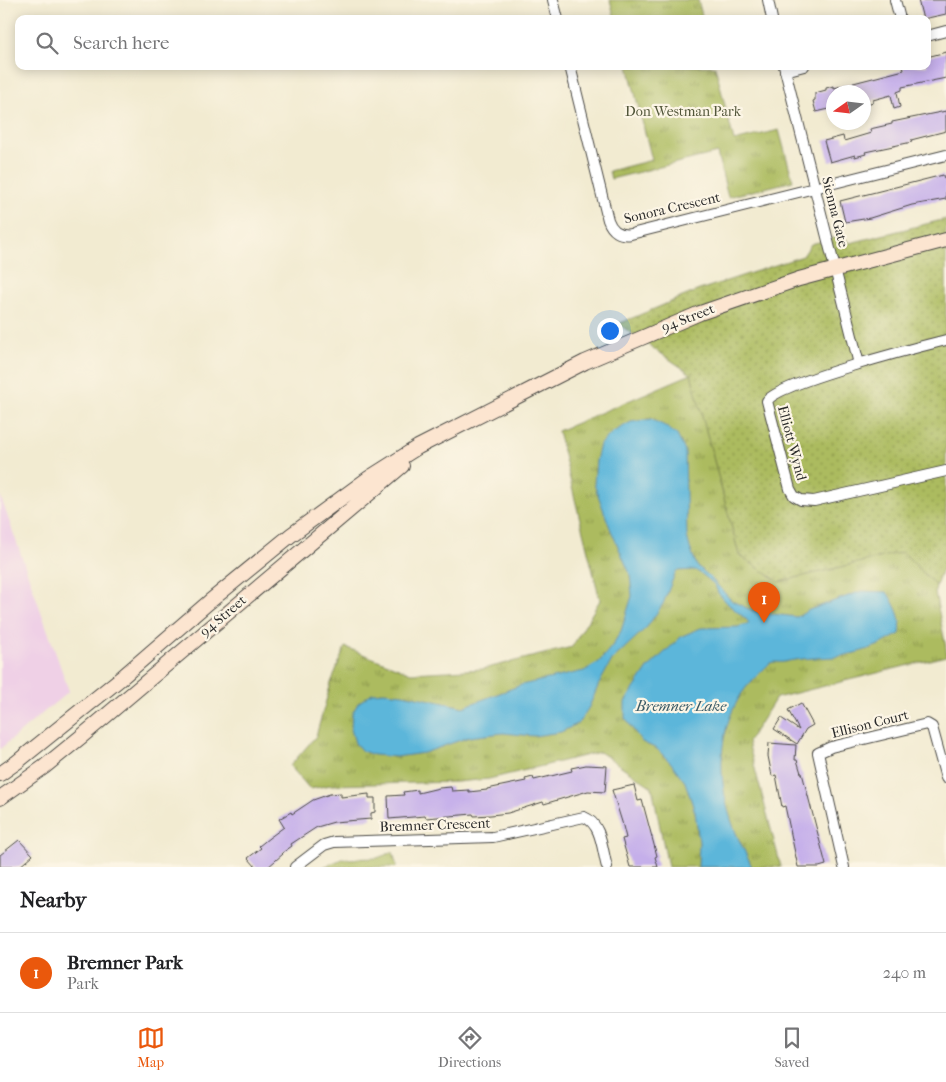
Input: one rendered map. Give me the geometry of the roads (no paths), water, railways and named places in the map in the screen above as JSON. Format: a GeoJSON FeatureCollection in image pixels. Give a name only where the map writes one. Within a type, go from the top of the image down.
{"type":"FeatureCollection","features":[{"type":"Feature","properties":{"kind":"main road","name":"94 Street"},"geometry":{"type":"LineString","coordinates":[[0,774],[120,679],[209,602],[291,535],[369,478],[418,447],[568,370],[662,328],[752,294],[835,269],[946,240]]}},
{"type":"Feature","properties":{"kind":"main road","name":"94 Street"},"geometry":{"type":"LineString","coordinates":[[0,798],[82,736],[298,552],[395,472],[445,434]]}},
{"type":"Feature","properties":{"kind":"street"},"geometry":{"type":"LineString","coordinates":[[553,0],[557,15]]}},
{"type":"Feature","properties":{"kind":"street"},"geometry":{"type":"LineString","coordinates":[[768,0],[771,15]]}},
{"type":"Feature","properties":{"kind":"street"},"geometry":{"type":"LineString","coordinates":[[895,0],[899,15]]}},
{"type":"Feature","properties":{"kind":"street"},"geometry":{"type":"LineString","coordinates":[[931,35],[946,31]]}},
{"type":"Feature","properties":{"kind":"street","name":"Sonora Crescent"},"geometry":{"type":"LineString","coordinates":[[571,70],[608,220],[616,232],[621,234],[631,234],[946,155]]}},
{"type":"Feature","properties":{"kind":"street","name":"Sienna Gate"},"geometry":{"type":"LineString","coordinates":[[785,70],[859,364]]}},
{"type":"Feature","properties":{"kind":"street","name":"Elliott Wynd"},"geometry":{"type":"LineString","coordinates":[[946,340],[859,364],[790,386],[768,398],[767,406],[790,489],[794,496],[801,500],[814,501],[946,471]]}},
{"type":"Feature","properties":{"kind":"street","name":"Ellison Court"},"geometry":{"type":"LineString","coordinates":[[844,867],[818,753],[831,746],[927,724],[932,727],[937,740],[946,778]]}},
{"type":"Feature","properties":{"kind":"street","name":"Bremner Crescent"},"geometry":{"type":"LineString","coordinates":[[295,867],[324,844],[334,842],[493,837],[584,817],[590,819],[596,826],[607,867]]}},
{"type":"Feature","properties":{"kind":"water","name":"Bremner Lake"},"geometry":{"type":"Polygon","coordinates":[[[651,419],[677,435],[685,451],[687,536],[690,548],[697,566],[732,601],[749,609],[764,613],[797,617],[809,610],[862,591],[887,592],[899,618],[900,634],[868,649],[834,657],[770,663],[749,684],[739,698],[726,729],[723,745],[722,779],[734,828],[752,867],[698,867],[699,842],[695,812],[685,782],[671,763],[657,749],[642,742],[625,718],[625,702],[648,668],[682,636],[701,628],[738,627],[749,623],[718,593],[715,585],[695,570],[676,571],[663,604],[647,627],[612,660],[579,723],[561,732],[534,736],[503,733],[469,737],[424,753],[396,757],[374,755],[362,751],[355,743],[351,729],[352,714],[358,703],[372,693],[403,694],[463,707],[521,685],[584,671],[599,662],[621,631],[632,596],[630,574],[594,484],[596,461],[600,444],[613,432],[631,422],[651,419]]]}},
{"type":"Feature","properties":{"kind":"place","name":"Bremner Park"},"geometry":{"type":"Point","coordinates":[764,623]}},
{"type":"Feature","properties":{"kind":"park label","name":"Don Westman Park"},"geometry":{"type":"Point","coordinates":[683,111]}}]}
